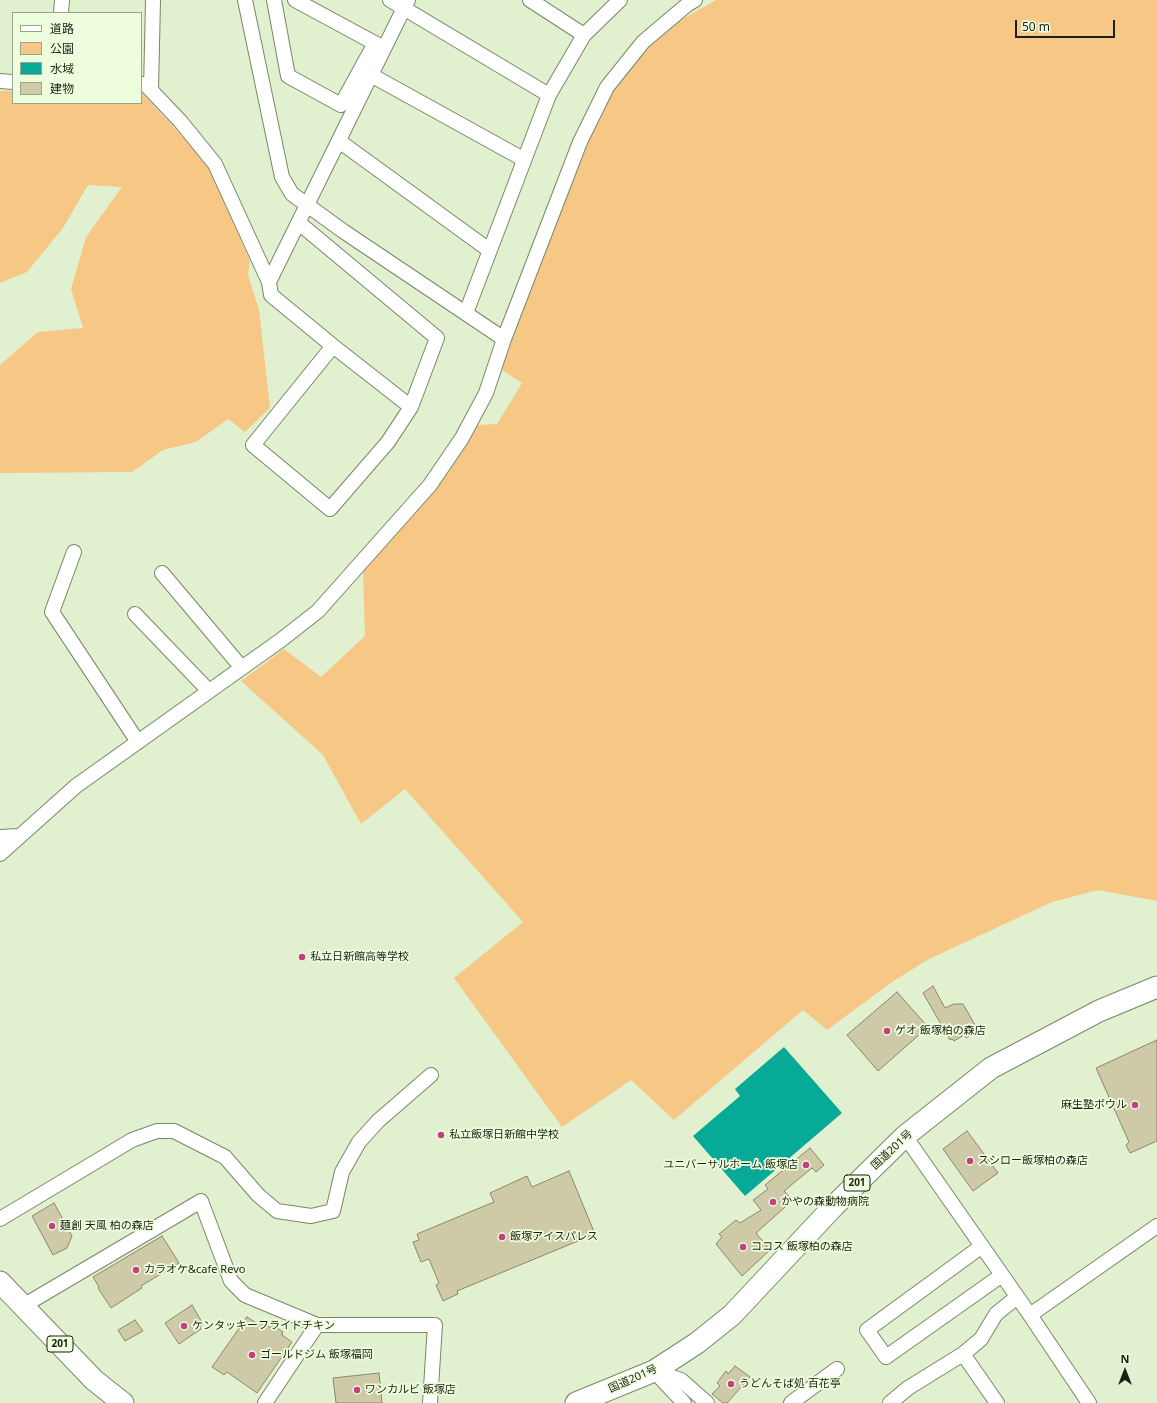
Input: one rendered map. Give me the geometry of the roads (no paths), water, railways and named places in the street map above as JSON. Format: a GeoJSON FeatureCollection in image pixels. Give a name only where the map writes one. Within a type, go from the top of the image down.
{"type":"FeatureCollection","features":[{"type":"Feature","properties":{"kind":"highway","name":"国道201号"},"geometry":{"type":"LineString","coordinates":[[576,1403],[654,1371],[697,1343],[732,1315],[834,1206],[905,1136],[991,1068],[1099,1011],[1157,986]]}},
{"type":"Feature","properties":{"kind":"highway","name":"201"},"geometry":{"type":"LineString","coordinates":[[0,1282],[94,1380],[123,1403]]}},
{"type":"Feature","properties":{"kind":"street"},"geometry":{"type":"LineString","coordinates":[[61,12],[62,0]]}},
{"type":"Feature","properties":{"kind":"street"},"geometry":{"type":"LineString","coordinates":[[153,0],[146,87],[181,122],[215,164],[269,282],[271,295],[411,407]]}},
{"type":"Feature","properties":{"kind":"street"},"geometry":{"type":"LineString","coordinates":[[245,0],[282,177],[292,194],[308,207],[504,338]]}},
{"type":"Feature","properties":{"kind":"street"},"geometry":{"type":"LineString","coordinates":[[274,0],[288,76],[340,105],[406,4]]}},
{"type":"Feature","properties":{"kind":"street"},"geometry":{"type":"LineString","coordinates":[[295,0],[379,46]]}},
{"type":"Feature","properties":{"kind":"street"},"geometry":{"type":"LineString","coordinates":[[390,0],[406,4],[549,95]]}},
{"type":"Feature","properties":{"kind":"street"},"geometry":{"type":"LineString","coordinates":[[530,0],[584,34]]}},
{"type":"Feature","properties":{"kind":"street"},"geometry":{"type":"LineString","coordinates":[[466,313],[523,159],[549,95],[584,34],[620,0]]}},
{"type":"Feature","properties":{"kind":"street"},"geometry":{"type":"LineString","coordinates":[[0,854],[18,836],[76,786],[242,668],[318,611],[430,485],[462,438],[486,393],[504,338],[580,142],[607,87],[643,42],[688,4],[695,0]]}},
{"type":"Feature","properties":{"kind":"street"},"geometry":{"type":"LineString","coordinates":[[269,282],[308,207],[371,75],[379,46]]}},
{"type":"Feature","properties":{"kind":"street"},"geometry":{"type":"LineString","coordinates":[[371,75],[523,159]]}},
{"type":"Feature","properties":{"kind":"street"},"geometry":{"type":"LineString","coordinates":[[0,81],[12,82]]}},
{"type":"Feature","properties":{"kind":"street"},"geometry":{"type":"LineString","coordinates":[[339,141],[489,250]]}},
{"type":"Feature","properties":{"kind":"street"},"geometry":{"type":"LineString","coordinates":[[299,223],[437,338],[411,407],[388,442],[330,509],[253,445],[333,346]]}},
{"type":"Feature","properties":{"kind":"street"},"geometry":{"type":"LineString","coordinates":[[74,552],[52,612],[138,742]]}},
{"type":"Feature","properties":{"kind":"street"},"geometry":{"type":"LineString","coordinates":[[162,573],[242,668]]}},
{"type":"Feature","properties":{"kind":"street"},"geometry":{"type":"LineString","coordinates":[[135,614],[209,691]]}},
{"type":"Feature","properties":{"kind":"street"},"geometry":{"type":"LineString","coordinates":[[0,837],[18,836]]}},
{"type":"Feature","properties":{"kind":"street"},"geometry":{"type":"LineString","coordinates":[[0,1219],[132,1140],[157,1131],[174,1131],[225,1157],[258,1195],[277,1211],[311,1216],[333,1211],[342,1172],[359,1142],[378,1120],[431,1075]]}},
{"type":"Feature","properties":{"kind":"street"},"geometry":{"type":"LineString","coordinates":[[905,1136],[1030,1315],[1089,1403]]}},
{"type":"Feature","properties":{"kind":"street"},"geometry":{"type":"LineString","coordinates":[[23,1306],[201,1201],[231,1281],[245,1294],[317,1325],[435,1325],[430,1403]]}},
{"type":"Feature","properties":{"kind":"street"},"geometry":{"type":"LineString","coordinates":[[1030,1315],[1157,1226]]}},
{"type":"Feature","properties":{"kind":"street"},"geometry":{"type":"LineString","coordinates":[[982,1246],[867,1330],[886,1357],[1002,1275]]}},
{"type":"Feature","properties":{"kind":"street"},"geometry":{"type":"LineString","coordinates":[[890,1403],[908,1388],[963,1354],[981,1339],[996,1314],[1017,1297]]}},
{"type":"Feature","properties":{"kind":"street"},"geometry":{"type":"LineString","coordinates":[[265,1403],[317,1325]]}},
{"type":"Feature","properties":{"kind":"street"},"geometry":{"type":"LineString","coordinates":[[963,1354],[997,1403]]}},
{"type":"Feature","properties":{"kind":"street"},"geometry":{"type":"LineString","coordinates":[[790,1403],[837,1369]]}},
{"type":"Feature","properties":{"kind":"street"},"geometry":{"type":"LineString","coordinates":[[654,1371],[684,1403]]}},
{"type":"Feature","properties":{"kind":"street"},"geometry":{"type":"LineString","coordinates":[[654,1371],[681,1380],[708,1403]]}},
{"type":"Feature","properties":{"kind":"water"},"geometry":{"type":"Polygon","coordinates":[[[784,1047],[842,1113],[745,1196],[693,1136],[740,1096],[735,1089],[784,1047]]]}},
{"type":"Feature","properties":{"kind":"place","name":"私立日新館高等学校"},"geometry":{"type":"Point","coordinates":[302,957]}},
{"type":"Feature","properties":{"kind":"place","name":"ゲオ 飯塚柏の森店"},"geometry":{"type":"Point","coordinates":[887,1031]}},
{"type":"Feature","properties":{"kind":"place","name":"麻生塾ボウル"},"geometry":{"type":"Point","coordinates":[1135,1105]}},
{"type":"Feature","properties":{"kind":"place","name":"私立飯塚日新館中学校"},"geometry":{"type":"Point","coordinates":[441,1135]}},
{"type":"Feature","properties":{"kind":"place","name":"スシロー飯塚柏の森店"},"geometry":{"type":"Point","coordinates":[970,1161]}},
{"type":"Feature","properties":{"kind":"place","name":"ユニバーサルホーム 飯塚店"},"geometry":{"type":"Point","coordinates":[806,1165]}},
{"type":"Feature","properties":{"kind":"place","name":"かやの森動物病院"},"geometry":{"type":"Point","coordinates":[773,1202]}},
{"type":"Feature","properties":{"kind":"place","name":"麺創 天風 柏の森店"},"geometry":{"type":"Point","coordinates":[52,1226]}},
{"type":"Feature","properties":{"kind":"place","name":"飯塚アイスパレス"},"geometry":{"type":"Point","coordinates":[502,1237]}},
{"type":"Feature","properties":{"kind":"place","name":"ココス 飯塚柏の森店"},"geometry":{"type":"Point","coordinates":[743,1247]}},
{"type":"Feature","properties":{"kind":"place","name":"カラオケ&cafe Revo"},"geometry":{"type":"Point","coordinates":[136,1270]}},
{"type":"Feature","properties":{"kind":"place","name":"ケンタッキーフライドチキン"},"geometry":{"type":"Point","coordinates":[184,1326]}},
{"type":"Feature","properties":{"kind":"place","name":"ゴールドジム 飯塚福岡"},"geometry":{"type":"Point","coordinates":[252,1355]}},
{"type":"Feature","properties":{"kind":"place","name":"うどんそば処 百花亭"},"geometry":{"type":"Point","coordinates":[731,1384]}},
{"type":"Feature","properties":{"kind":"place","name":"ワンカルビ 飯塚店"},"geometry":{"type":"Point","coordinates":[357,1390]}}]}
